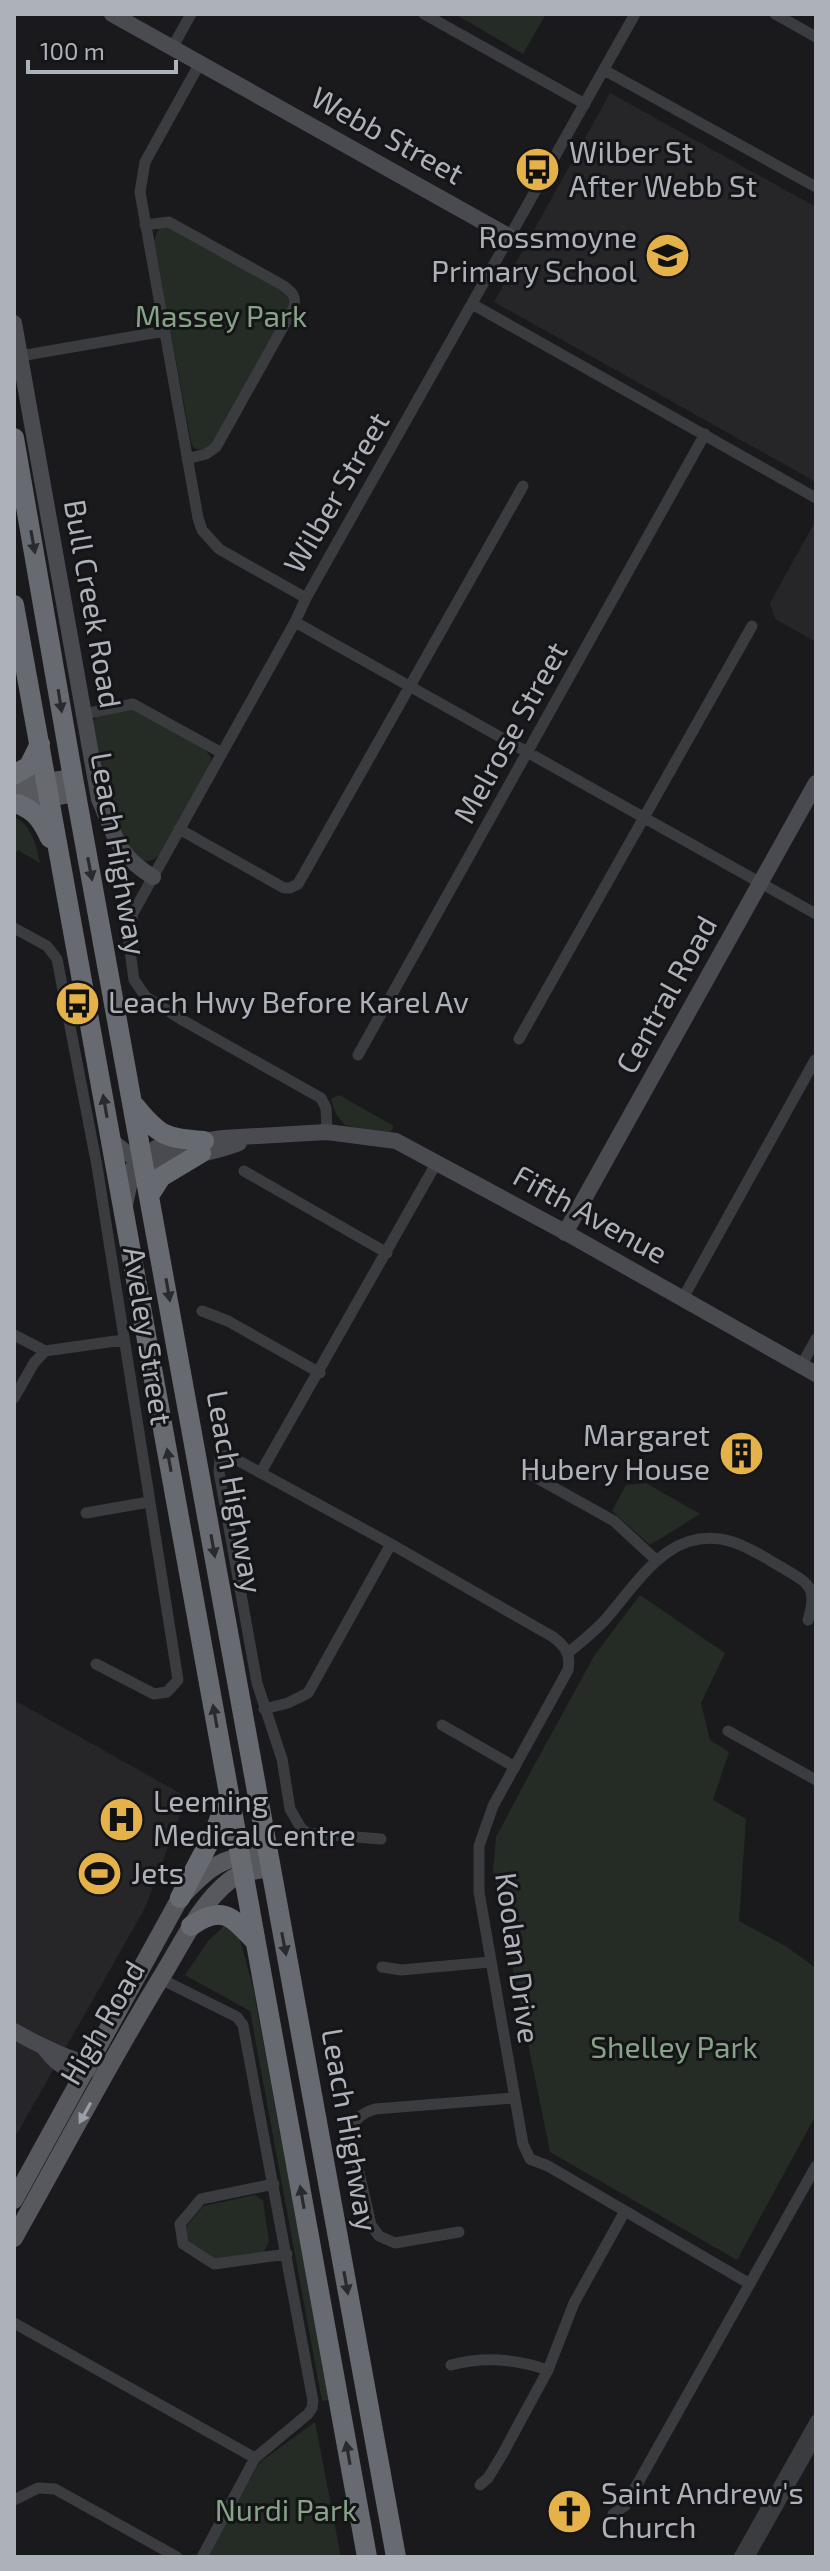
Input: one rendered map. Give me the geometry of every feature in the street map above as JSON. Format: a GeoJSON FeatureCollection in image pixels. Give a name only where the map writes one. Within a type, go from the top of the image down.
{"type":"FeatureCollection","features":[{"type":"Feature","properties":{"kind":"highway","name":"Leach Highway"},"geometry":{"type":"LineString","coordinates":[[14,438],[74,785],[396,2557]]}},
{"type":"Feature","properties":{"kind":"highway","name":"Leach Highway"},"geometry":{"type":"LineString","coordinates":[[14,605],[367,2557]]}},
{"type":"Feature","properties":{"kind":"highway"},"geometry":{"type":"LineString","coordinates":[[14,775],[29,766],[40,744]]}},
{"type":"Feature","properties":{"kind":"highway"},"geometry":{"type":"LineString","coordinates":[[15,798],[40,818],[59,856]]}},
{"type":"Feature","properties":{"kind":"highway"},"geometry":{"type":"LineString","coordinates":[[133,1103],[147,1121],[170,1138],[203,1147]]}},
{"type":"Feature","properties":{"kind":"highway"},"geometry":{"type":"LineString","coordinates":[[150,1194],[161,1177],[203,1147]]}},
{"type":"Feature","properties":{"kind":"highway"},"geometry":{"type":"LineString","coordinates":[[180,1898],[214,1833],[229,1793]]}},
{"type":"Feature","properties":{"kind":"highway"},"geometry":{"type":"LineString","coordinates":[[191,1926],[206,1916],[226,1916],[256,1942]]}},
{"type":"Feature","properties":{"kind":"highway"},"geometry":{"type":"LineString","coordinates":[[392,2535],[411,2557]]}},
{"type":"Feature","properties":{"kind":"main road"},"geometry":{"type":"LineString","coordinates":[[15,798],[74,785]]}},
{"type":"Feature","properties":{"kind":"main road","name":"High Road"},"geometry":{"type":"LineString","coordinates":[[14,2200],[75,2092],[77,2071],[96,2055],[180,1898],[212,1866],[268,1859]]}},
{"type":"Feature","properties":{"kind":"main road","name":"High Road"},"geometry":{"type":"LineString","coordinates":[[14,2238],[191,1926],[241,1864]]}},
{"type":"Feature","properties":{"kind":"street","name":"Webb Street"},"geometry":{"type":"LineString","coordinates":[[112,14],[510,237]]}},
{"type":"Feature","properties":{"kind":"street"},"geometry":{"type":"LineString","coordinates":[[172,48],[191,14]]}},
{"type":"Feature","properties":{"kind":"street"},"geometry":{"type":"LineString","coordinates":[[424,14],[585,104]]}},
{"type":"Feature","properties":{"kind":"street","name":"Wilber Street"},"geometry":{"type":"LineString","coordinates":[[327,1132],[326,1108],[321,1098],[153,1002],[140,990],[134,980],[128,936],[133,913],[306,598],[635,14]]}},
{"type":"Feature","properties":{"kind":"street"},"geometry":{"type":"LineString","coordinates":[[775,14],[816,37]]}},
{"type":"Feature","properties":{"kind":"street"},"geometry":{"type":"LineString","coordinates":[[200,63],[145,162],[140,192],[198,518],[210,542],[219,549],[306,598]]}},
{"type":"Feature","properties":{"kind":"street"},"geometry":{"type":"LineString","coordinates":[[604,70],[816,187]]}},
{"type":"Feature","properties":{"kind":"street"},"geometry":{"type":"LineString","coordinates":[[145,225],[169,222],[284,286],[295,299],[293,309],[216,447],[206,454],[187,459]]}},
{"type":"Feature","properties":{"kind":"street"},"geometry":{"type":"LineString","coordinates":[[472,304],[816,498]]}},
{"type":"Feature","properties":{"kind":"street","name":"Bull Creek Road"},"geometry":{"type":"LineString","coordinates":[[14,323],[99,799],[123,853],[129,861],[153,877]]}},
{"type":"Feature","properties":{"kind":"street"},"geometry":{"type":"LineString","coordinates":[[20,356],[165,331]]}},
{"type":"Feature","properties":{"kind":"street","name":"Melrose Street"},"geometry":{"type":"LineString","coordinates":[[358,1055],[705,434]]}},
{"type":"Feature","properties":{"kind":"street"},"geometry":{"type":"LineString","coordinates":[[179,829],[284,888],[298,884],[523,486]]}},
{"type":"Feature","properties":{"kind":"street"},"geometry":{"type":"LineString","coordinates":[[295,622],[816,914]]}},
{"type":"Feature","properties":{"kind":"street"},"geometry":{"type":"LineString","coordinates":[[519,1039],[752,626]]}},
{"type":"Feature","properties":{"kind":"street"},"geometry":{"type":"LineString","coordinates":[[84,714],[133,704],[222,753]]}},
{"type":"Feature","properties":{"kind":"street","name":"Central Road"},"geometry":{"type":"LineString","coordinates":[[565,1233],[816,783]]}},
{"type":"Feature","properties":{"kind":"street","name":"Aveley Street"},"geometry":{"type":"LineString","coordinates":[[14,928],[47,946],[57,959],[97,1166],[178,1680],[167,1692],[154,1694],[96,1664]]}},
{"type":"Feature","properties":{"kind":"street"},"geometry":{"type":"LineString","coordinates":[[683,1298],[815,1060]]}},
{"type":"Feature","properties":{"kind":"street","name":"Fifth Avenue"},"geometry":{"type":"LineString","coordinates":[[144,1161],[203,1147],[223,1149],[252,1138],[327,1132],[396,1141],[809,1370]]}},
{"type":"Feature","properties":{"kind":"street"},"geometry":{"type":"LineString","coordinates":[[111,1140],[128,1154],[144,1161]]}},
{"type":"Feature","properties":{"kind":"street"},"geometry":{"type":"LineString","coordinates":[[124,1210],[133,1167],[144,1161]]}},
{"type":"Feature","properties":{"kind":"street"},"geometry":{"type":"LineString","coordinates":[[261,1472],[320,1373],[437,1162]]}},
{"type":"Feature","properties":{"kind":"street"},"geometry":{"type":"LineString","coordinates":[[244,1171],[387,1253]]}},
{"type":"Feature","properties":{"kind":"street"},"geometry":{"type":"LineString","coordinates":[[202,1311],[228,1321],[320,1373]]}},
{"type":"Feature","properties":{"kind":"street"},"geometry":{"type":"LineString","coordinates":[[14,1335],[45,1351],[123,1340]]}},
{"type":"Feature","properties":{"kind":"street"},"geometry":{"type":"LineString","coordinates":[[809,1370],[816,1339]]}},
{"type":"Feature","properties":{"kind":"street"},"geometry":{"type":"LineString","coordinates":[[14,1398],[34,1363],[45,1351]]}},
{"type":"Feature","properties":{"kind":"street"},"geometry":{"type":"LineString","coordinates":[[381,1839],[314,1834],[301,1828],[290,1809],[282,1759],[257,1683],[220,1458],[228,1455],[391,1544],[553,1637],[568,1653],[592,1634],[656,1560],[680,1544],[704,1539],[718,1539],[744,1546],[803,1580],[811,1588],[814,1602],[808,1620]]}},
{"type":"Feature","properties":{"kind":"street"},"geometry":{"type":"LineString","coordinates":[[526,1472],[614,1521],[656,1560]]}},
{"type":"Feature","properties":{"kind":"street"},"geometry":{"type":"LineString","coordinates":[[86,1513],[149,1502]]}},
{"type":"Feature","properties":{"kind":"street"},"geometry":{"type":"LineString","coordinates":[[264,1709],[288,1703],[308,1693],[391,1544]]}},
{"type":"Feature","properties":{"kind":"street","name":"Koolan Drive"},"geometry":{"type":"LineString","coordinates":[[568,1653],[568,1670],[493,1806],[479,1846],[479,1892],[523,2144],[530,2159],[548,2166],[750,2284]]}},
{"type":"Feature","properties":{"kind":"street"},"geometry":{"type":"LineString","coordinates":[[442,1725],[515,1767]]}},
{"type":"Feature","properties":{"kind":"street"},"geometry":{"type":"LineString","coordinates":[[728,1731],[816,1780]]}},
{"type":"Feature","properties":{"kind":"street"},"geometry":{"type":"LineString","coordinates":[[382,1967],[401,1970],[490,1962]]}},
{"type":"Feature","properties":{"kind":"street"},"geometry":{"type":"LineString","coordinates":[[161,1979],[241,2020],[287,2254],[312,2408],[255,2458],[202,2557]]}},
{"type":"Feature","properties":{"kind":"street"},"geometry":{"type":"LineString","coordinates":[[14,2031],[44,2048],[82,2062],[96,2055]]}},
{"type":"Feature","properties":{"kind":"street"},"geometry":{"type":"LineString","coordinates":[[44,2048],[53,2060],[77,2071],[100,2065],[117,2053]]}},
{"type":"Feature","properties":{"kind":"street"},"geometry":{"type":"LineString","coordinates":[[459,2232],[395,2243],[379,2236],[371,2225],[350,2133],[354,2123],[357,2117],[375,2109],[514,2098]]}},
{"type":"Feature","properties":{"kind":"street"},"geometry":{"type":"LineString","coordinates":[[613,2514],[625,2506],[816,2166]]}},
{"type":"Feature","properties":{"kind":"street"},"geometry":{"type":"LineString","coordinates":[[274,2184],[201,2199],[180,2224],[183,2244],[214,2264],[287,2254]]}},
{"type":"Feature","properties":{"kind":"street"},"geometry":{"type":"LineString","coordinates":[[480,2485],[502,2455],[548,2370],[574,2303],[625,2211]]}},
{"type":"Feature","properties":{"kind":"street"},"geometry":{"type":"LineString","coordinates":[[14,2323],[255,2458]]}},
{"type":"Feature","properties":{"kind":"street"},"geometry":{"type":"LineString","coordinates":[[451,2365],[468,2360],[506,2359],[548,2370]]}},
{"type":"Feature","properties":{"kind":"street"},"geometry":{"type":"LineString","coordinates":[[739,2557],[816,2420]]}},
{"type":"Feature","properties":{"kind":"street"},"geometry":{"type":"LineString","coordinates":[[749,2557],[816,2438]]}},
{"type":"Feature","properties":{"kind":"street"},"geometry":{"type":"LineString","coordinates":[[14,2500],[38,2488],[55,2489],[177,2557]]}},
{"type":"Feature","properties":{"kind":"shaded area","name":"Rossmoyne Primary School"},"geometry":{"type":"Polygon","coordinates":[[[610,93],[816,207],[816,482],[494,302],[610,93]]]}},
{"type":"Feature","properties":{"kind":"shaded area"},"geometry":{"type":"Polygon","coordinates":[[[816,520],[816,642],[775,619],[770,603],[816,520]]]}},
{"type":"Feature","properties":{"kind":"shaded area"},"geometry":{"type":"Polygon","coordinates":[[[14,1700],[187,1797],[145,1908],[14,2139],[14,1700]]]}},
{"type":"Feature","properties":{"kind":"green space"},"geometry":{"type":"Polygon","coordinates":[[[455,14],[546,14],[523,54],[455,14]]]}},
{"type":"Feature","properties":{"kind":"green space","name":"Massey Park"},"geometry":{"type":"Polygon","coordinates":[[[171,228],[286,293],[289,299],[288,307],[212,444],[204,449],[194,448],[191,442],[154,241],[158,230],[171,228]]]}},
{"type":"Feature","properties":{"kind":"green space"},"geometry":{"type":"Polygon","coordinates":[[[133,709],[205,749],[211,758],[210,765],[160,854],[147,861],[132,856],[104,797],[92,723],[96,717],[133,709]]]}},
{"type":"Feature","properties":{"kind":"green space"},"geometry":{"type":"Polygon","coordinates":[[[14,817],[29,830],[40,863],[18,850],[14,856],[14,817]]]}},
{"type":"Feature","properties":{"kind":"green space"},"geometry":{"type":"Polygon","coordinates":[[[339,1095],[394,1126],[388,1136],[345,1125],[336,1114],[331,1099],[339,1095]]]}},
{"type":"Feature","properties":{"kind":"green space"},"geometry":{"type":"Polygon","coordinates":[[[646,1483],[700,1514],[650,1545],[612,1511],[626,1485],[646,1483]]]}},
{"type":"Feature","properties":{"kind":"green space","name":"Shelley Park"},"geometry":{"type":"Polygon","coordinates":[[[640,1595],[725,1653],[701,1703],[710,1740],[729,1752],[713,1800],[746,1819],[739,1921],[787,1947],[816,1968],[816,2115],[737,2260],[550,2152],[493,1871],[496,1837],[530,1773],[594,1656],[640,1595]]]}},
{"type":"Feature","properties":{"kind":"green space"},"geometry":{"type":"Polygon","coordinates":[[[225,1925],[238,1933],[253,1987],[329,2400],[322,2401],[250,2011],[185,1975],[208,1941],[225,1925]]]}},
{"type":"Feature","properties":{"kind":"green space"},"geometry":{"type":"Polygon","coordinates":[[[255,2195],[263,2201],[269,2241],[264,2252],[214,2259],[186,2240],[186,2227],[203,2206],[255,2195]]]}},
{"type":"Feature","properties":{"kind":"green space","name":"Nurdi Park"},"geometry":{"type":"Polygon","coordinates":[[[315,2422],[341,2557],[205,2557],[260,2462],[315,2422]]]}},
{"type":"Feature","properties":{"kind":"place","name":"Wilber St After Webb St"},"geometry":{"type":"Point","coordinates":[538,170]}},
{"type":"Feature","properties":{"kind":"place","name":"Rossmoyne Primary School"},"geometry":{"type":"Point","coordinates":[668,255]}},
{"type":"Feature","properties":{"kind":"place","name":"Leach Hwy Before Karel Av"},"geometry":{"type":"Point","coordinates":[77,1003]}},
{"type":"Feature","properties":{"kind":"place","name":"Margaret Hubery House"},"geometry":{"type":"Point","coordinates":[741,1453]}},
{"type":"Feature","properties":{"kind":"place","name":"Leeming Medical Centre"},"geometry":{"type":"Point","coordinates":[122,1819]}},
{"type":"Feature","properties":{"kind":"place","name":"Jets"},"geometry":{"type":"Point","coordinates":[100,1874]}},
{"type":"Feature","properties":{"kind":"place","name":"Saint Andrew's Church"},"geometry":{"type":"Point","coordinates":[570,2511]}}]}
